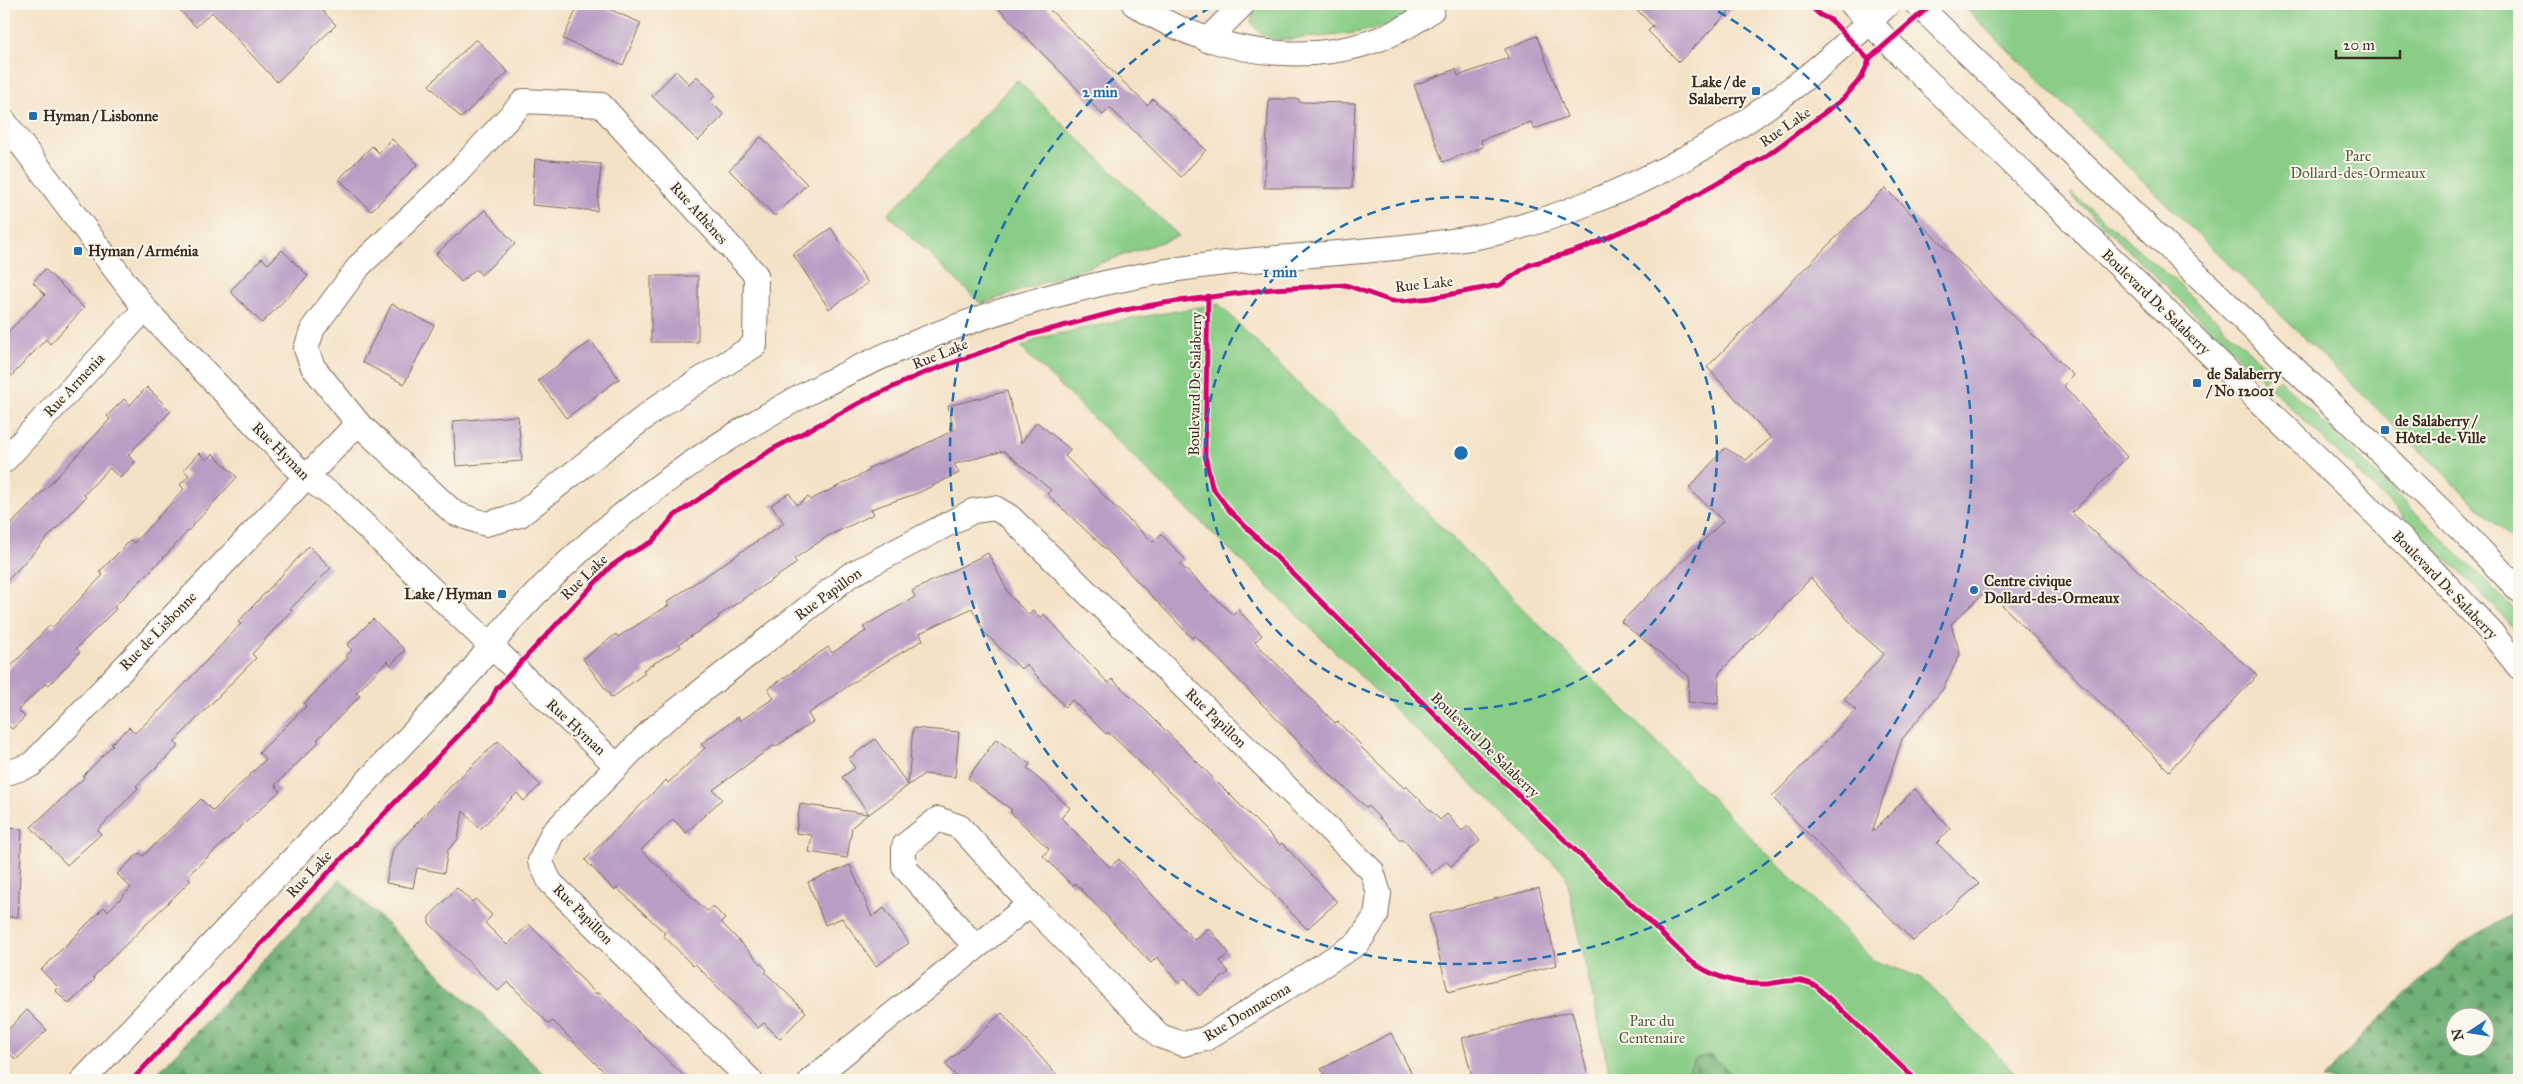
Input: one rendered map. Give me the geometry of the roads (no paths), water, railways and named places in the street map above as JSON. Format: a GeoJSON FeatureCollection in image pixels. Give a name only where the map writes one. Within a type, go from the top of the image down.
{"type":"FeatureCollection","features":[{"type":"Feature","properties":{"kind":"street"},"geometry":{"type":"LineString","coordinates":[[1134,4],[1157,19],[1207,40],[1268,52],[1312,54],[1366,46],[1412,25],[1432,10],[1433,4]]}},
{"type":"Feature","properties":{"kind":"street"},"geometry":{"type":"LineString","coordinates":[[1207,40],[1243,4]]}},
{"type":"Feature","properties":{"kind":"street","name":"Boulevard De Salaberry"},"geometry":{"type":"LineString","coordinates":[[1852,4],[1869,23],[2422,559],[2490,631],[2519,667]]}},
{"type":"Feature","properties":{"kind":"street","name":"Rue Lake"},"geometry":{"type":"LineString","coordinates":[[83,1080],[469,674],[513,618],[604,532],[670,480],[772,414],[873,361],[942,332],[1009,309],[1121,279],[1227,262],[1426,244],[1490,234],[1544,220],[1643,180],[1716,142],[1788,94],[1888,4]]}},
{"type":"Feature","properties":{"kind":"street"},"geometry":{"type":"LineString","coordinates":[[1916,4],[2457,526],[2519,590]]}},
{"type":"Feature","properties":{"kind":"street","name":"Rue Athènes"},"geometry":{"type":"LineString","coordinates":[[524,101],[601,105],[756,275],[756,345],[659,406],[520,515],[486,524],[454,513],[358,423],[313,367],[306,349],[313,328],[360,265],[456,174],[524,101]]}},
{"type":"Feature","properties":{"kind":"street","name":"Rue Hyman"},"geometry":{"type":"LineString","coordinates":[[4,121],[145,309],[305,477],[335,497],[617,766]]}},
{"type":"Feature","properties":{"kind":"street","name":"Rue Armenia"},"geometry":{"type":"LineString","coordinates":[[4,461],[145,309]]}},
{"type":"Feature","properties":{"kind":"street"},"geometry":{"type":"LineString","coordinates":[[305,477],[358,423]]}},
{"type":"Feature","properties":{"kind":"street","name":"Rue de Lisbonne"},"geometry":{"type":"LineString","coordinates":[[4,774],[31,765],[305,477]]}},
{"type":"Feature","properties":{"kind":"street","name":"Rue Papillon"},"geometry":{"type":"LineString","coordinates":[[750,1080],[550,882],[540,860],[552,834],[652,730],[850,575],[973,511],[995,508],[1010,517],[1372,871],[1380,894],[1376,916]]}},
{"type":"Feature","properties":{"kind":"street","name":"Rue Donnacona"},"geometry":{"type":"LineString","coordinates":[[975,946],[904,867],[904,846],[938,819],[960,826],[1030,904],[1160,1036],[1183,1044],[1205,1039],[1358,943],[1376,916]]}},
{"type":"Feature","properties":{"kind":"street"},"geometry":{"type":"LineString","coordinates":[[811,1080],[975,946],[1030,904]]}},
{"type":"Feature","properties":{"kind":"place","name":"Lake / de Salaberry"},"geometry":{"type":"Point","coordinates":[1756,91]}},
{"type":"Feature","properties":{"kind":"place","name":"Hyman / Lisbonne"},"geometry":{"type":"Point","coordinates":[33,116]}},
{"type":"Feature","properties":{"kind":"place","name":"Hyman / Arménia"},"geometry":{"type":"Point","coordinates":[78,251]}},
{"type":"Feature","properties":{"kind":"place","name":"de Salaberry / No 12001"},"geometry":{"type":"Point","coordinates":[2197,383]}},
{"type":"Feature","properties":{"kind":"place","name":"de Salaberry / Hôtel-de-Ville"},"geometry":{"type":"Point","coordinates":[2385,430]}},
{"type":"Feature","properties":{"kind":"place","name":"Centre civique Dollard-des-Ormeaux"},"geometry":{"type":"Point","coordinates":[1974,590]}},
{"type":"Feature","properties":{"kind":"place","name":"Lake / Hyman"},"geometry":{"type":"Point","coordinates":[502,594]}},
{"type":"Feature","properties":{"kind":"park label","name":"Parc Dollard-des-Ormeaux"},"geometry":{"type":"Point","coordinates":[2358,164]}},
{"type":"Feature","properties":{"kind":"park label","name":"Parc du Centenaire"},"geometry":{"type":"Point","coordinates":[1652,1030]}}]}
